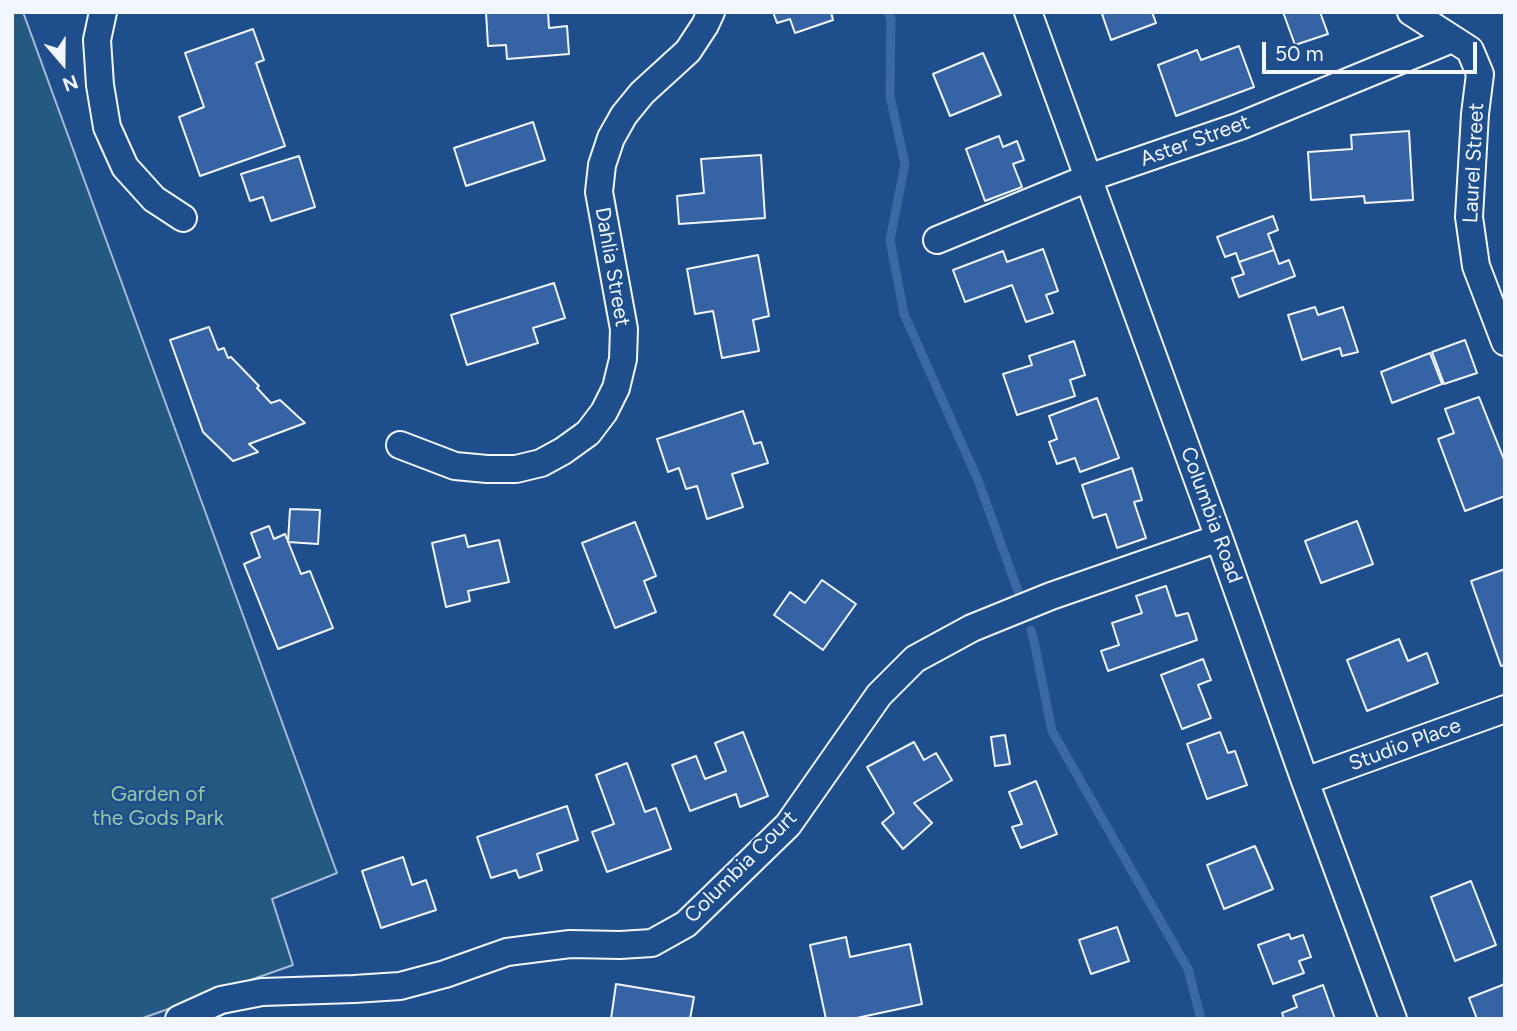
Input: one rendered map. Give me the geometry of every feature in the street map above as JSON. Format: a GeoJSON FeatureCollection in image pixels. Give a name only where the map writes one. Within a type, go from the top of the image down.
{"type":"FeatureCollection","features":[{"type":"Feature","properties":{"kind":"street"},"geometry":{"type":"LineString","coordinates":[[103,12],[97,40],[100,85],[107,127],[125,167],[154,199],[183,218]]}},
{"type":"Feature","properties":{"kind":"street","name":"Dahlia Street"},"geometry":{"type":"LineString","coordinates":[[400,446],[456,466],[516,469],[541,464],[563,451],[587,433],[604,412],[617,388],[623,359],[624,329],[599,192],[602,165],[611,138],[624,116],[642,93],[688,51],[711,12]]}},
{"type":"Feature","properties":{"kind":"street","name":"Columbia Road"},"geometry":{"type":"LineString","coordinates":[[1028,12],[1393,1019]]}},
{"type":"Feature","properties":{"kind":"street","name":"Laurel Street"},"geometry":{"type":"LineString","coordinates":[[1411,12],[1470,50],[1480,74],[1469,217],[1476,266],[1505,342]]}},
{"type":"Feature","properties":{"kind":"street","name":"Aster Street"},"geometry":{"type":"LineString","coordinates":[[937,240],[1088,178],[1240,125],[1451,38]]}},
{"type":"Feature","properties":{"kind":"street","name":"Columbia Court"},"geometry":{"type":"LineString","coordinates":[[179,1019],[221,1000],[262,992],[400,986],[508,952],[570,944],[652,943],[686,924],[788,825],[880,695],[915,659],[972,628],[1051,596],[1219,538]]}},
{"type":"Feature","properties":{"kind":"street","name":"Studio Place"},"geometry":{"type":"LineString","coordinates":[[1306,781],[1505,709]]}},
{"type":"Feature","properties":{"kind":"green space","name":"Garden of the Gods Park"},"geometry":{"type":"Polygon","coordinates":[[[12,12],[23,12],[337,873],[272,899],[293,965],[140,1019],[12,1019],[12,12]]]}},
{"type":"Feature","properties":{"kind":"building"},"geometry":{"type":"Polygon","coordinates":[[[486,12],[548,12],[549,28],[567,26],[569,54],[507,59],[506,45],[488,46],[486,12]]]}},
{"type":"Feature","properties":{"kind":"building"},"geometry":{"type":"Polygon","coordinates":[[[773,12],[831,12],[833,20],[795,33],[790,19],[777,23],[773,12]]]}},
{"type":"Feature","properties":{"kind":"building"},"geometry":{"type":"Polygon","coordinates":[[[1152,12],[1156,23],[1111,40],[1102,14],[1152,12]]]}},
{"type":"Feature","properties":{"kind":"building"},"geometry":{"type":"Polygon","coordinates":[[[1283,12],[1320,12],[1328,34],[1295,45],[1283,12]]]}},
{"type":"Feature","properties":{"kind":"building"},"geometry":{"type":"Polygon","coordinates":[[[253,29],[264,60],[256,63],[285,146],[200,176],[179,117],[204,107],[185,53],[253,29]]]}},
{"type":"Feature","properties":{"kind":"building"},"geometry":{"type":"Polygon","coordinates":[[[1239,46],[1254,87],[1176,116],[1158,65],[1197,50],[1201,60],[1239,46]]]}},
{"type":"Feature","properties":{"kind":"building"},"geometry":{"type":"Polygon","coordinates":[[[983,53],[1001,95],[950,116],[933,74],[983,53]]]}},
{"type":"Feature","properties":{"kind":"building"},"geometry":{"type":"Polygon","coordinates":[[[533,122],[545,160],[466,186],[454,148],[533,122]]]}},
{"type":"Feature","properties":{"kind":"building"},"geometry":{"type":"Polygon","coordinates":[[[1409,131],[1413,200],[1365,203],[1364,196],[1311,200],[1308,152],[1352,149],[1351,135],[1409,131]]]}},
{"type":"Feature","properties":{"kind":"building"},"geometry":{"type":"Polygon","coordinates":[[[999,136],[1003,147],[1017,141],[1024,160],[1013,164],[1022,187],[985,201],[966,149],[999,136]]]}},
{"type":"Feature","properties":{"kind":"building"},"geometry":{"type":"Polygon","coordinates":[[[761,155],[765,218],[679,224],[677,196],[704,193],[701,159],[761,155]]]}},
{"type":"Feature","properties":{"kind":"building"},"geometry":{"type":"Polygon","coordinates":[[[299,156],[315,207],[271,221],[263,197],[250,201],[241,174],[299,156]]]}},
{"type":"Feature","properties":{"kind":"building"},"geometry":{"type":"Polygon","coordinates":[[[1273,216],[1278,230],[1268,234],[1274,250],[1239,262],[1236,253],[1225,257],[1217,237],[1273,216]]]}},
{"type":"Feature","properties":{"kind":"building"},"geometry":{"type":"Polygon","coordinates":[[[1043,249],[1058,291],[1046,295],[1053,313],[1026,322],[1012,285],[965,302],[953,270],[1003,251],[1007,262],[1043,249]]]}},
{"type":"Feature","properties":{"kind":"building"},"geometry":{"type":"Polygon","coordinates":[[[1274,250],[1279,264],[1289,260],[1295,276],[1239,297],[1232,278],[1244,274],[1239,262],[1274,250]]]}},
{"type":"Feature","properties":{"kind":"building"},"geometry":{"type":"Polygon","coordinates":[[[758,255],[769,316],[753,320],[759,351],[722,358],[713,311],[695,314],[687,269],[758,255]]]}},
{"type":"Feature","properties":{"kind":"building"},"geometry":{"type":"Polygon","coordinates":[[[554,283],[565,318],[533,328],[538,343],[467,365],[451,315],[554,283]]]}},
{"type":"Feature","properties":{"kind":"building"},"geometry":{"type":"Polygon","coordinates":[[[1315,307],[1318,315],[1343,307],[1358,352],[1342,356],[1340,348],[1302,360],[1288,315],[1315,307]]]}},
{"type":"Feature","properties":{"kind":"building"},"geometry":{"type":"Polygon","coordinates":[[[209,327],[218,350],[224,348],[228,358],[231,357],[259,386],[257,388],[271,403],[280,400],[305,423],[249,444],[258,452],[233,461],[203,432],[170,340],[209,327]]]}},
{"type":"Feature","properties":{"kind":"building"},"geometry":{"type":"Polygon","coordinates":[[[1465,340],[1477,373],[1444,384],[1432,352],[1465,340]]]}},
{"type":"Feature","properties":{"kind":"building"},"geometry":{"type":"Polygon","coordinates":[[[1074,341],[1085,375],[1070,380],[1075,396],[1017,415],[1003,374],[1032,365],[1029,356],[1074,341]]]}},
{"type":"Feature","properties":{"kind":"building"},"geometry":{"type":"Polygon","coordinates":[[[1430,353],[1442,384],[1392,403],[1381,372],[1430,353]]]}},
{"type":"Feature","properties":{"kind":"building"},"geometry":{"type":"Polygon","coordinates":[[[1479,397],[1505,462],[1505,496],[1465,511],[1438,439],[1454,433],[1445,409],[1479,397]]]}},
{"type":"Feature","properties":{"kind":"building"},"geometry":{"type":"Polygon","coordinates":[[[1097,398],[1119,458],[1080,472],[1075,458],[1057,464],[1049,442],[1057,439],[1049,416],[1097,398]]]}},
{"type":"Feature","properties":{"kind":"building"},"geometry":{"type":"Polygon","coordinates":[[[743,411],[754,444],[761,442],[768,463],[732,474],[743,507],[707,519],[697,486],[686,489],[679,468],[668,472],[657,439],[743,411]]]}},
{"type":"Feature","properties":{"kind":"building"},"geometry":{"type":"Polygon","coordinates":[[[1132,468],[1142,500],[1134,502],[1146,538],[1117,548],[1106,514],[1093,518],[1082,485],[1132,468]]]}},
{"type":"Feature","properties":{"kind":"building"},"geometry":{"type":"Polygon","coordinates":[[[290,509],[320,510],[318,544],[288,542],[290,509]]]}},
{"type":"Feature","properties":{"kind":"building"},"geometry":{"type":"Polygon","coordinates":[[[1357,521],[1373,564],[1321,583],[1305,541],[1357,521]]]}},
{"type":"Feature","properties":{"kind":"building"},"geometry":{"type":"Polygon","coordinates":[[[635,522],[656,576],[644,581],[656,612],[615,628],[582,543],[635,522]]]}},
{"type":"Feature","properties":{"kind":"building"},"geometry":{"type":"Polygon","coordinates":[[[269,526],[274,539],[285,534],[301,574],[310,571],[333,628],[278,649],[244,564],[260,557],[251,533],[269,526]]]}},
{"type":"Feature","properties":{"kind":"building"},"geometry":{"type":"Polygon","coordinates":[[[465,535],[468,547],[499,540],[509,582],[468,591],[470,601],[446,607],[432,543],[465,535]]]}},
{"type":"Feature","properties":{"kind":"building"},"geometry":{"type":"Polygon","coordinates":[[[1505,569],[1505,665],[1501,666],[1471,581],[1505,569]]]}},
{"type":"Feature","properties":{"kind":"building"},"geometry":{"type":"Polygon","coordinates":[[[822,580],[856,604],[823,650],[774,615],[790,592],[805,603],[822,580]]]}},
{"type":"Feature","properties":{"kind":"building"},"geometry":{"type":"Polygon","coordinates":[[[1166,586],[1176,616],[1188,613],[1197,640],[1108,671],[1101,651],[1119,645],[1112,623],[1142,613],[1136,596],[1166,586]]]}},
{"type":"Feature","properties":{"kind":"building"},"geometry":{"type":"Polygon","coordinates":[[[1399,639],[1408,661],[1427,653],[1438,683],[1367,711],[1347,660],[1399,639]]]}},
{"type":"Feature","properties":{"kind":"building"},"geometry":{"type":"Polygon","coordinates":[[[1203,659],[1211,680],[1198,685],[1211,718],[1182,729],[1161,675],[1203,659]]]}},
{"type":"Feature","properties":{"kind":"building"},"geometry":{"type":"Polygon","coordinates":[[[743,732],[768,796],[740,807],[736,794],[690,811],[672,765],[696,756],[705,779],[726,771],[715,743],[743,732]]]}},
{"type":"Feature","properties":{"kind":"building"},"geometry":{"type":"Polygon","coordinates":[[[1220,732],[1228,753],[1235,751],[1247,785],[1207,799],[1187,744],[1220,732]]]}},
{"type":"Feature","properties":{"kind":"building"},"geometry":{"type":"Polygon","coordinates":[[[1005,735],[1010,764],[995,766],[991,737],[1005,735]]]}},
{"type":"Feature","properties":{"kind":"building"},"geometry":{"type":"Polygon","coordinates":[[[914,742],[924,760],[936,753],[952,780],[914,803],[932,823],[903,849],[882,823],[894,813],[867,767],[914,742]]]}},
{"type":"Feature","properties":{"kind":"building"},"geometry":{"type":"Polygon","coordinates":[[[627,763],[645,812],[656,808],[671,849],[607,872],[592,832],[614,824],[596,775],[627,763]]]}},
{"type":"Feature","properties":{"kind":"building"},"geometry":{"type":"Polygon","coordinates":[[[1036,781],[1057,834],[1021,848],[1012,827],[1022,824],[1009,792],[1036,781]]]}},
{"type":"Feature","properties":{"kind":"building"},"geometry":{"type":"Polygon","coordinates":[[[567,806],[578,840],[537,854],[542,870],[519,878],[516,870],[491,878],[477,837],[567,806]]]}},
{"type":"Feature","properties":{"kind":"building"},"geometry":{"type":"Polygon","coordinates":[[[1255,846],[1273,889],[1224,909],[1207,865],[1255,846]]]}},
{"type":"Feature","properties":{"kind":"building"},"geometry":{"type":"Polygon","coordinates":[[[403,857],[412,885],[426,880],[436,910],[381,928],[362,871],[403,857]]]}},
{"type":"Feature","properties":{"kind":"building"},"geometry":{"type":"Polygon","coordinates":[[[1471,881],[1496,945],[1455,961],[1431,897],[1471,881]]]}},
{"type":"Feature","properties":{"kind":"building"},"geometry":{"type":"Polygon","coordinates":[[[1117,927],[1129,961],[1091,974],[1079,940],[1117,927]]]}},
{"type":"Feature","properties":{"kind":"building"},"geometry":{"type":"Polygon","coordinates":[[[1289,934],[1291,939],[1303,935],[1311,957],[1299,961],[1304,973],[1273,984],[1258,945],[1289,934]]]}},
{"type":"Feature","properties":{"kind":"building"},"geometry":{"type":"Polygon","coordinates":[[[846,937],[850,957],[910,944],[922,1004],[852,1019],[826,1019],[810,945],[846,937]]]}},
{"type":"Feature","properties":{"kind":"building"},"geometry":{"type":"Polygon","coordinates":[[[616,984],[694,997],[690,1019],[611,1019],[616,984]]]}},
{"type":"Feature","properties":{"kind":"building"},"geometry":{"type":"Polygon","coordinates":[[[1505,984],[1505,1019],[1477,1019],[1469,998],[1505,984]]]}},
{"type":"Feature","properties":{"kind":"building"},"geometry":{"type":"Polygon","coordinates":[[[1323,985],[1335,1019],[1284,1019],[1282,1013],[1297,1007],[1293,996],[1323,985]]]}},
{"type":"Feature","properties":{"kind":"waterway"},"geometry":{"type":"LineString","coordinates":[[888,12],[891,19],[890,96],[905,164],[890,240],[904,314],[978,480],[1018,591]]}},
{"type":"Feature","properties":{"kind":"waterway"},"geometry":{"type":"LineString","coordinates":[[1031,630],[1052,731],[1188,969],[1201,1019]]}}]}
